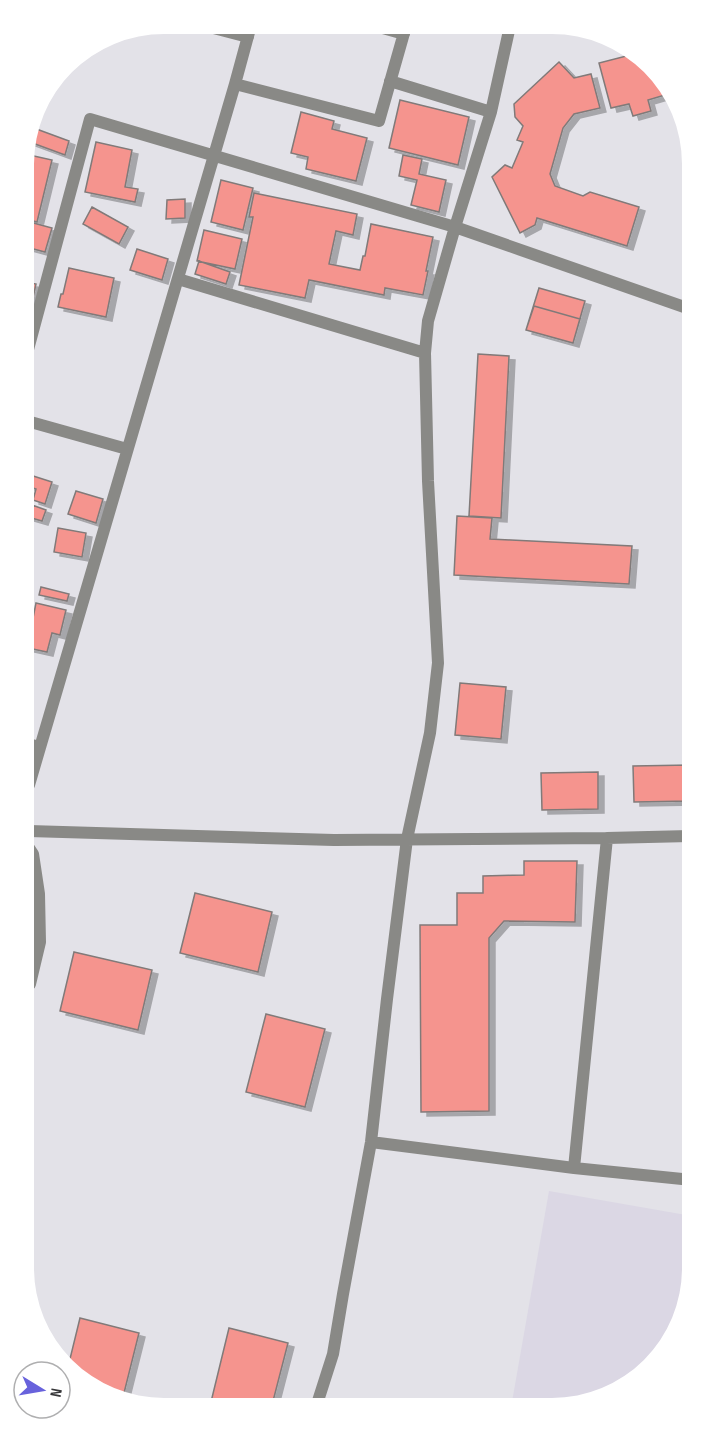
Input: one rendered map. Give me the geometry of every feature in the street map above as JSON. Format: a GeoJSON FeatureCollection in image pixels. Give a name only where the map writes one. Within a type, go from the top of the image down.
{"type":"FeatureCollection","features":[{"type":"Feature","properties":{"kind":"street"},"geometry":{"type":"LineString","coordinates":[[234,34],[248,38]]}},
{"type":"Feature","properties":{"kind":"street"},"geometry":{"type":"LineString","coordinates":[[34,744],[128,450],[249,34]]}},
{"type":"Feature","properties":{"kind":"street"},"geometry":{"type":"LineString","coordinates":[[235,84],[380,121],[404,34]]}},
{"type":"Feature","properties":{"kind":"street"},"geometry":{"type":"LineString","coordinates":[[319,1398],[333,1354],[371,1142],[407,839],[430,733],[438,663],[428,481],[425,353],[428,321],[490,112],[508,34]]}},
{"type":"Feature","properties":{"kind":"street"},"geometry":{"type":"LineString","coordinates":[[390,81],[490,112]]}},
{"type":"Feature","properties":{"kind":"street"},"geometry":{"type":"LineString","coordinates":[[35,324],[90,119],[455,227],[682,306]]}},
{"type":"Feature","properties":{"kind":"street"},"geometry":{"type":"LineString","coordinates":[[178,279],[425,353]]}},
{"type":"Feature","properties":{"kind":"street"},"geometry":{"type":"LineString","coordinates":[[35,423],[128,450]]}},
{"type":"Feature","properties":{"kind":"street"},"geometry":{"type":"LineString","coordinates":[[34,831],[334,840],[682,836]]}},
{"type":"Feature","properties":{"kind":"street"},"geometry":{"type":"LineString","coordinates":[[574,1168],[607,838]]}},
{"type":"Feature","properties":{"kind":"street"},"geometry":{"type":"LineString","coordinates":[[34,863],[39,894],[40,942],[34,966]]}},
{"type":"Feature","properties":{"kind":"street"},"geometry":{"type":"LineString","coordinates":[[371,1142],[574,1168],[682,1179]]}},
{"type":"Feature","properties":{"kind":"shaded area"},"geometry":{"type":"Polygon","coordinates":[[[549,1191],[682,1214],[682,1276],[676,1310],[665,1333],[645,1360],[618,1380],[595,1391],[553,1398],[513,1398],[549,1191]]]}},
{"type":"Feature","properties":{"kind":"building"},"geometry":{"type":"Polygon","coordinates":[[[625,56],[650,79],[663,96],[648,100],[651,111],[633,116],[629,104],[611,108],[599,63],[625,56]]]}},
{"type":"Feature","properties":{"kind":"building"},"geometry":{"type":"Polygon","coordinates":[[[559,62],[574,78],[591,74],[600,108],[574,114],[563,128],[550,174],[555,186],[583,196],[590,192],[639,207],[627,246],[537,218],[535,225],[520,233],[492,177],[505,165],[512,168],[523,142],[517,140],[523,126],[515,117],[514,104],[559,62]]]}},
{"type":"Feature","properties":{"kind":"building"},"geometry":{"type":"Polygon","coordinates":[[[400,100],[469,117],[458,165],[389,148],[400,100]]]}},
{"type":"Feature","properties":{"kind":"building"},"geometry":{"type":"Polygon","coordinates":[[[301,112],[334,121],[332,129],[367,138],[356,181],[306,169],[308,157],[291,153],[301,112]]]}},
{"type":"Feature","properties":{"kind":"building"},"geometry":{"type":"Polygon","coordinates":[[[39,130],[69,141],[65,155],[36,144],[39,130]]]}},
{"type":"Feature","properties":{"kind":"building"},"geometry":{"type":"Polygon","coordinates":[[[96,142],[132,150],[125,187],[138,189],[135,202],[85,192],[96,142]]]}},
{"type":"Feature","properties":{"kind":"building"},"geometry":{"type":"Polygon","coordinates":[[[403,155],[422,159],[419,174],[446,180],[439,212],[411,205],[417,180],[399,176],[403,155]]]}},
{"type":"Feature","properties":{"kind":"building"},"geometry":{"type":"Polygon","coordinates":[[[35,156],[52,160],[37,222],[35,221],[35,156]]]}},
{"type":"Feature","properties":{"kind":"building"},"geometry":{"type":"Polygon","coordinates":[[[221,180],[253,188],[243,230],[211,222],[221,180]]]}},
{"type":"Feature","properties":{"kind":"building"},"geometry":{"type":"Polygon","coordinates":[[[254,193],[357,214],[353,235],[336,231],[329,264],[360,270],[371,224],[433,237],[423,295],[385,288],[384,295],[309,280],[305,298],[239,285],[253,217],[249,217],[254,193]]]}},
{"type":"Feature","properties":{"kind":"building"},"geometry":{"type":"Polygon","coordinates":[[[185,199],[185,218],[166,219],[167,200],[185,199]]]}},
{"type":"Feature","properties":{"kind":"building"},"geometry":{"type":"Polygon","coordinates":[[[92,207],[128,227],[119,244],[83,224],[92,207]]]}},
{"type":"Feature","properties":{"kind":"building"},"geometry":{"type":"Polygon","coordinates":[[[35,223],[52,228],[45,252],[35,249],[35,223]]]}},
{"type":"Feature","properties":{"kind":"building"},"geometry":{"type":"Polygon","coordinates":[[[204,230],[242,239],[235,269],[197,261],[204,230]]]}},
{"type":"Feature","properties":{"kind":"building"},"geometry":{"type":"Polygon","coordinates":[[[137,249],[168,259],[162,280],[130,270],[137,249]]]}},
{"type":"Feature","properties":{"kind":"building"},"geometry":{"type":"Polygon","coordinates":[[[199,261],[230,272],[226,284],[195,274],[199,261]]]}},
{"type":"Feature","properties":{"kind":"building"},"geometry":{"type":"Polygon","coordinates":[[[69,268],[114,278],[106,317],[58,307],[69,268]]]}},
{"type":"Feature","properties":{"kind":"building"},"geometry":{"type":"Polygon","coordinates":[[[539,288],[585,301],[573,343],[526,330],[539,288]]]}},
{"type":"Feature","properties":{"kind":"building"},"geometry":{"type":"Polygon","coordinates":[[[534,306],[580,319],[573,343],[526,330],[534,306]]]}},
{"type":"Feature","properties":{"kind":"building"},"geometry":{"type":"Polygon","coordinates":[[[478,354],[509,356],[501,518],[469,516],[478,354]]]}},
{"type":"Feature","properties":{"kind":"building"},"geometry":{"type":"Polygon","coordinates":[[[35,476],[52,482],[45,504],[35,501],[35,476]]]}},
{"type":"Feature","properties":{"kind":"building"},"geometry":{"type":"Polygon","coordinates":[[[76,491],[103,499],[96,523],[68,514],[76,491]]]}},
{"type":"Feature","properties":{"kind":"building"},"geometry":{"type":"Polygon","coordinates":[[[35,506],[46,510],[42,521],[35,519],[35,506]]]}},
{"type":"Feature","properties":{"kind":"building"},"geometry":{"type":"Polygon","coordinates":[[[457,516],[492,518],[490,539],[632,546],[629,584],[454,575],[457,516]]]}},
{"type":"Feature","properties":{"kind":"building"},"geometry":{"type":"Polygon","coordinates":[[[58,528],[86,533],[82,557],[54,552],[58,528]]]}},
{"type":"Feature","properties":{"kind":"building"},"geometry":{"type":"Polygon","coordinates":[[[41,587],[69,594],[67,601],[39,595],[41,587]]]}},
{"type":"Feature","properties":{"kind":"building"},"geometry":{"type":"Polygon","coordinates":[[[36,603],[66,610],[60,635],[52,633],[47,652],[35,649],[36,603]]]}},
{"type":"Feature","properties":{"kind":"building"},"geometry":{"type":"Polygon","coordinates":[[[460,683],[506,687],[501,739],[455,735],[460,683]]]}},
{"type":"Feature","properties":{"kind":"building"},"geometry":{"type":"Polygon","coordinates":[[[682,765],[682,801],[634,802],[633,766],[682,765]]]}},
{"type":"Feature","properties":{"kind":"building"},"geometry":{"type":"Polygon","coordinates":[[[598,772],[598,809],[542,810],[541,773],[598,772]]]}},
{"type":"Feature","properties":{"kind":"building"},"geometry":{"type":"Polygon","coordinates":[[[524,861],[577,861],[575,922],[504,921],[489,938],[489,1111],[421,1112],[420,925],[457,925],[457,893],[483,893],[483,876],[524,875],[524,861]]]}},
{"type":"Feature","properties":{"kind":"building"},"geometry":{"type":"Polygon","coordinates":[[[195,893],[272,912],[258,972],[180,953],[195,893]]]}},
{"type":"Feature","properties":{"kind":"building"},"geometry":{"type":"Polygon","coordinates":[[[74,952],[152,970],[138,1030],[60,1011],[74,952]]]}},
{"type":"Feature","properties":{"kind":"building"},"geometry":{"type":"Polygon","coordinates":[[[266,1014],[325,1029],[305,1107],[246,1092],[266,1014]]]}},
{"type":"Feature","properties":{"kind":"building"},"geometry":{"type":"Polygon","coordinates":[[[80,1318],[139,1333],[125,1391],[99,1380],[70,1358],[80,1318]]]}},
{"type":"Feature","properties":{"kind":"building"},"geometry":{"type":"Polygon","coordinates":[[[229,1328],[288,1343],[274,1398],[212,1398],[229,1328]]]}}]}
